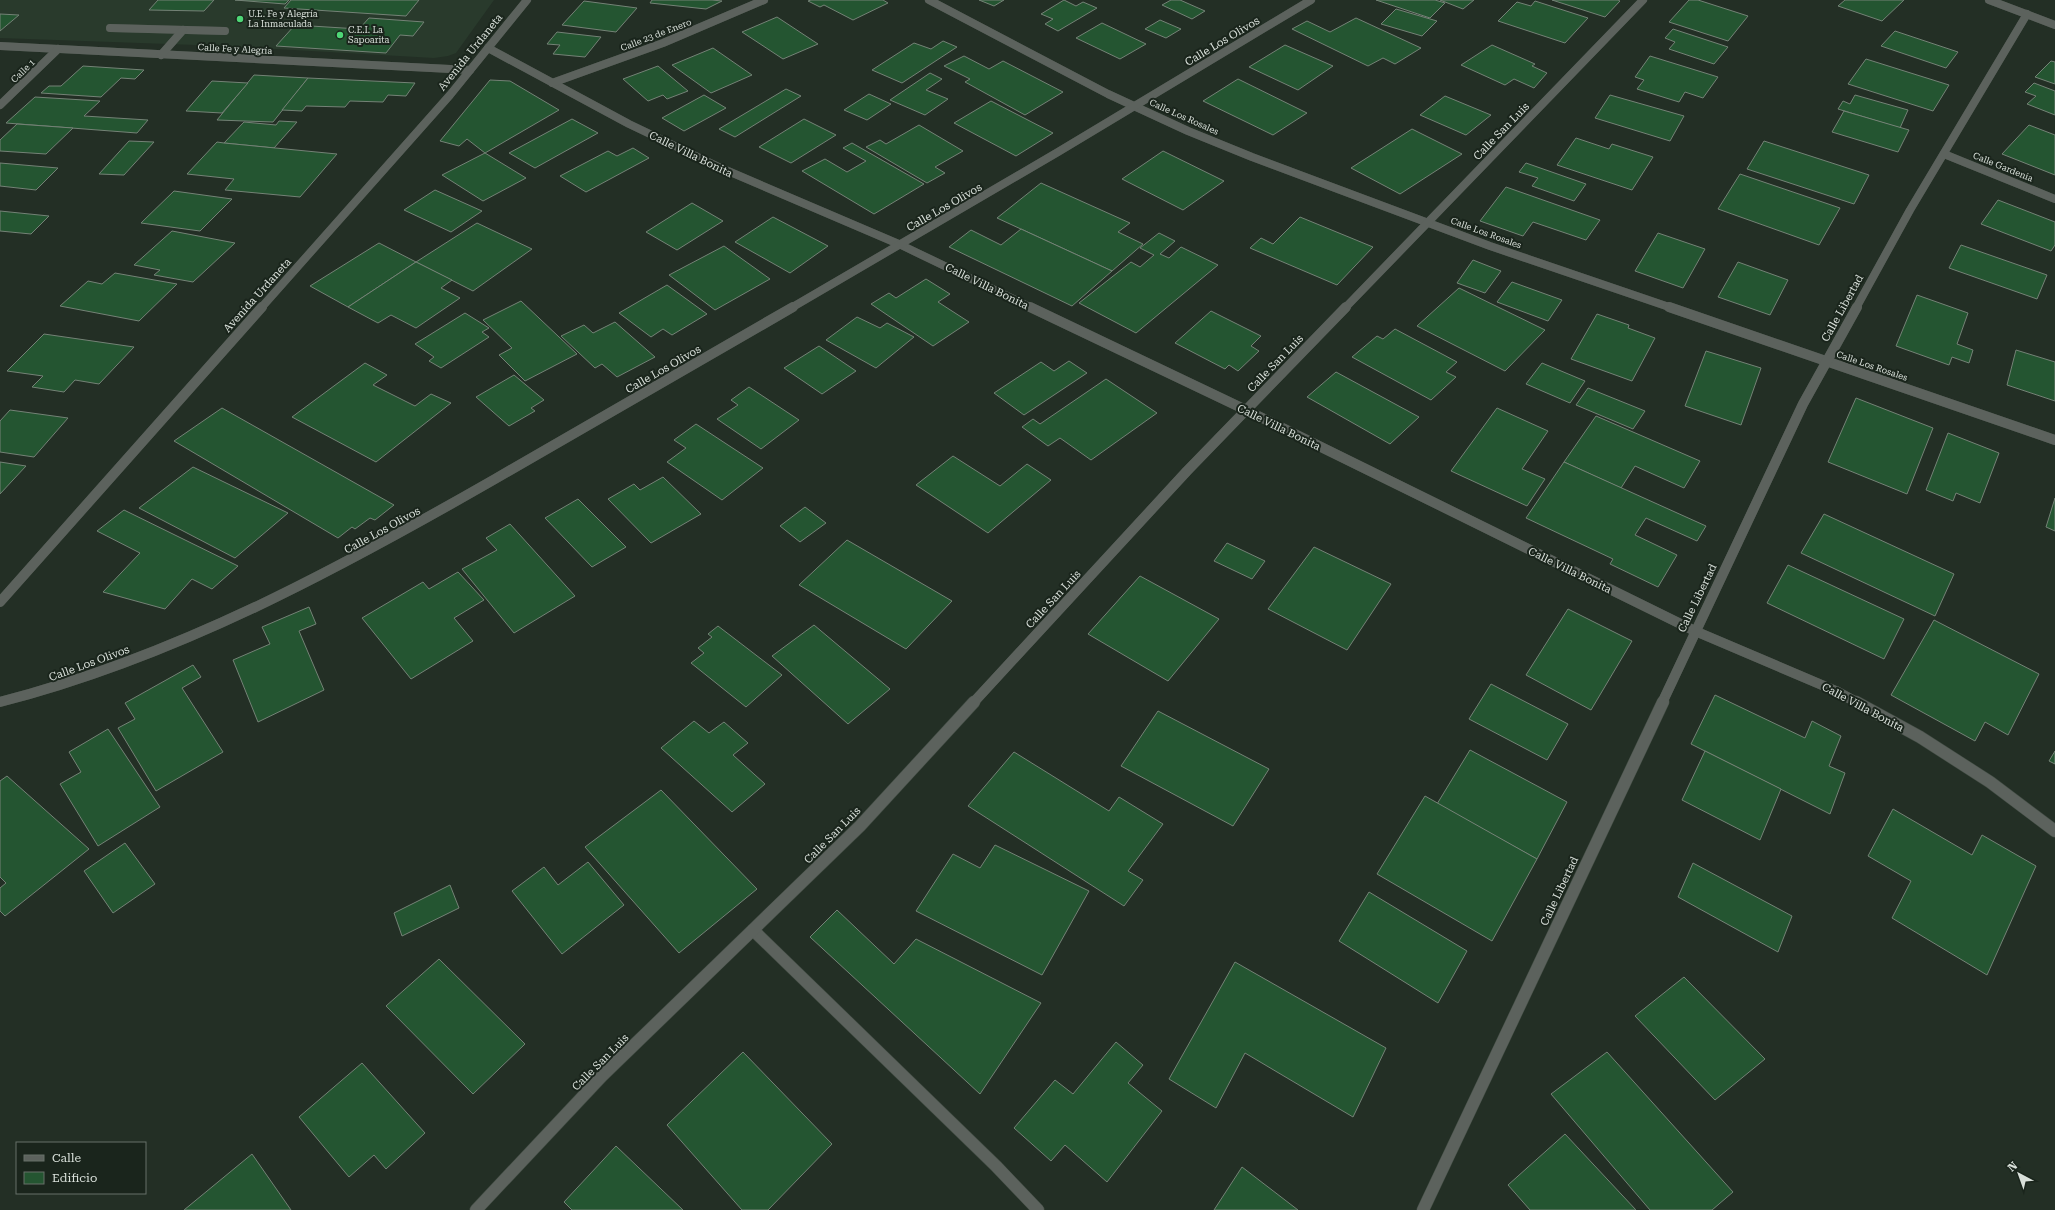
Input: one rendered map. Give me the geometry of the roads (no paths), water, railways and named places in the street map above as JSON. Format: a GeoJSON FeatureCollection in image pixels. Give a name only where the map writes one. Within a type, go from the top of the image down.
{"type":"FeatureCollection","features":[{"type":"Feature","properties":{"kind":"street","name":"Avenida Urdaneta"},"geometry":{"type":"LineString","coordinates":[[0,602],[470,70],[526,0]]}},
{"type":"Feature","properties":{"kind":"street","name":"Calle 23 de Enero"},"geometry":{"type":"LineString","coordinates":[[552,83],[663,43],[764,0]]}},
{"type":"Feature","properties":{"kind":"street","name":"Calle Los Rosales"},"geometry":{"type":"LineString","coordinates":[[929,0],[1135,106],[1252,157],[1490,246],[2055,440]]}},
{"type":"Feature","properties":{"kind":"street","name":"Calle Los Olivos"},"geometry":{"type":"LineString","coordinates":[[0,702],[44,691],[203,631],[329,571],[414,526],[901,245],[1311,0]]}},
{"type":"Feature","properties":{"kind":"street","name":"Calle San Luis"},"geometry":{"type":"LineString","coordinates":[[476,1210],[602,1076],[860,826],[1176,483],[1643,0]]}},
{"type":"Feature","properties":{"kind":"street"},"geometry":{"type":"LineString","coordinates":[[1989,0],[2055,25]]}},
{"type":"Feature","properties":{"kind":"street","name":"Calle Libertad"},"geometry":{"type":"LineString","coordinates":[[1423,1210],[1803,404],[1860,298],[2027,14]]}},
{"type":"Feature","properties":{"kind":"street"},"geometry":{"type":"LineString","coordinates":[[110,28],[225,31]]}},
{"type":"Feature","properties":{"kind":"street"},"geometry":{"type":"LineString","coordinates":[[161,55],[183,30]]}},
{"type":"Feature","properties":{"kind":"street","name":"Calle Fe y Alegría"},"geometry":{"type":"LineString","coordinates":[[0,46],[470,70]]}},
{"type":"Feature","properties":{"kind":"street","name":"Calle Villa Bonita"},"geometry":{"type":"LineString","coordinates":[[488,48],[629,124],[721,168],[901,245],[1246,410],[1695,631],[1836,691],[1920,737],[1990,782],[2055,831]]}},
{"type":"Feature","properties":{"kind":"street","name":"Calle 1"},"geometry":{"type":"LineString","coordinates":[[0,105],[58,49]]}},
{"type":"Feature","properties":{"kind":"street","name":"Calle Gardenia"},"geometry":{"type":"LineString","coordinates":[[1944,154],[2055,199]]}},
{"type":"Feature","properties":{"kind":"street"},"geometry":{"type":"LineString","coordinates":[[753,930],[996,1166],[1038,1210]]}},
{"type":"Feature","properties":{"kind":"place","name":"U.E. Fe y Alegría La Inmaculada"},"geometry":{"type":"Point","coordinates":[240,19]}},
{"type":"Feature","properties":{"kind":"place","name":"C.E.I. La Sapoarita"},"geometry":{"type":"Point","coordinates":[340,35]}}]}
